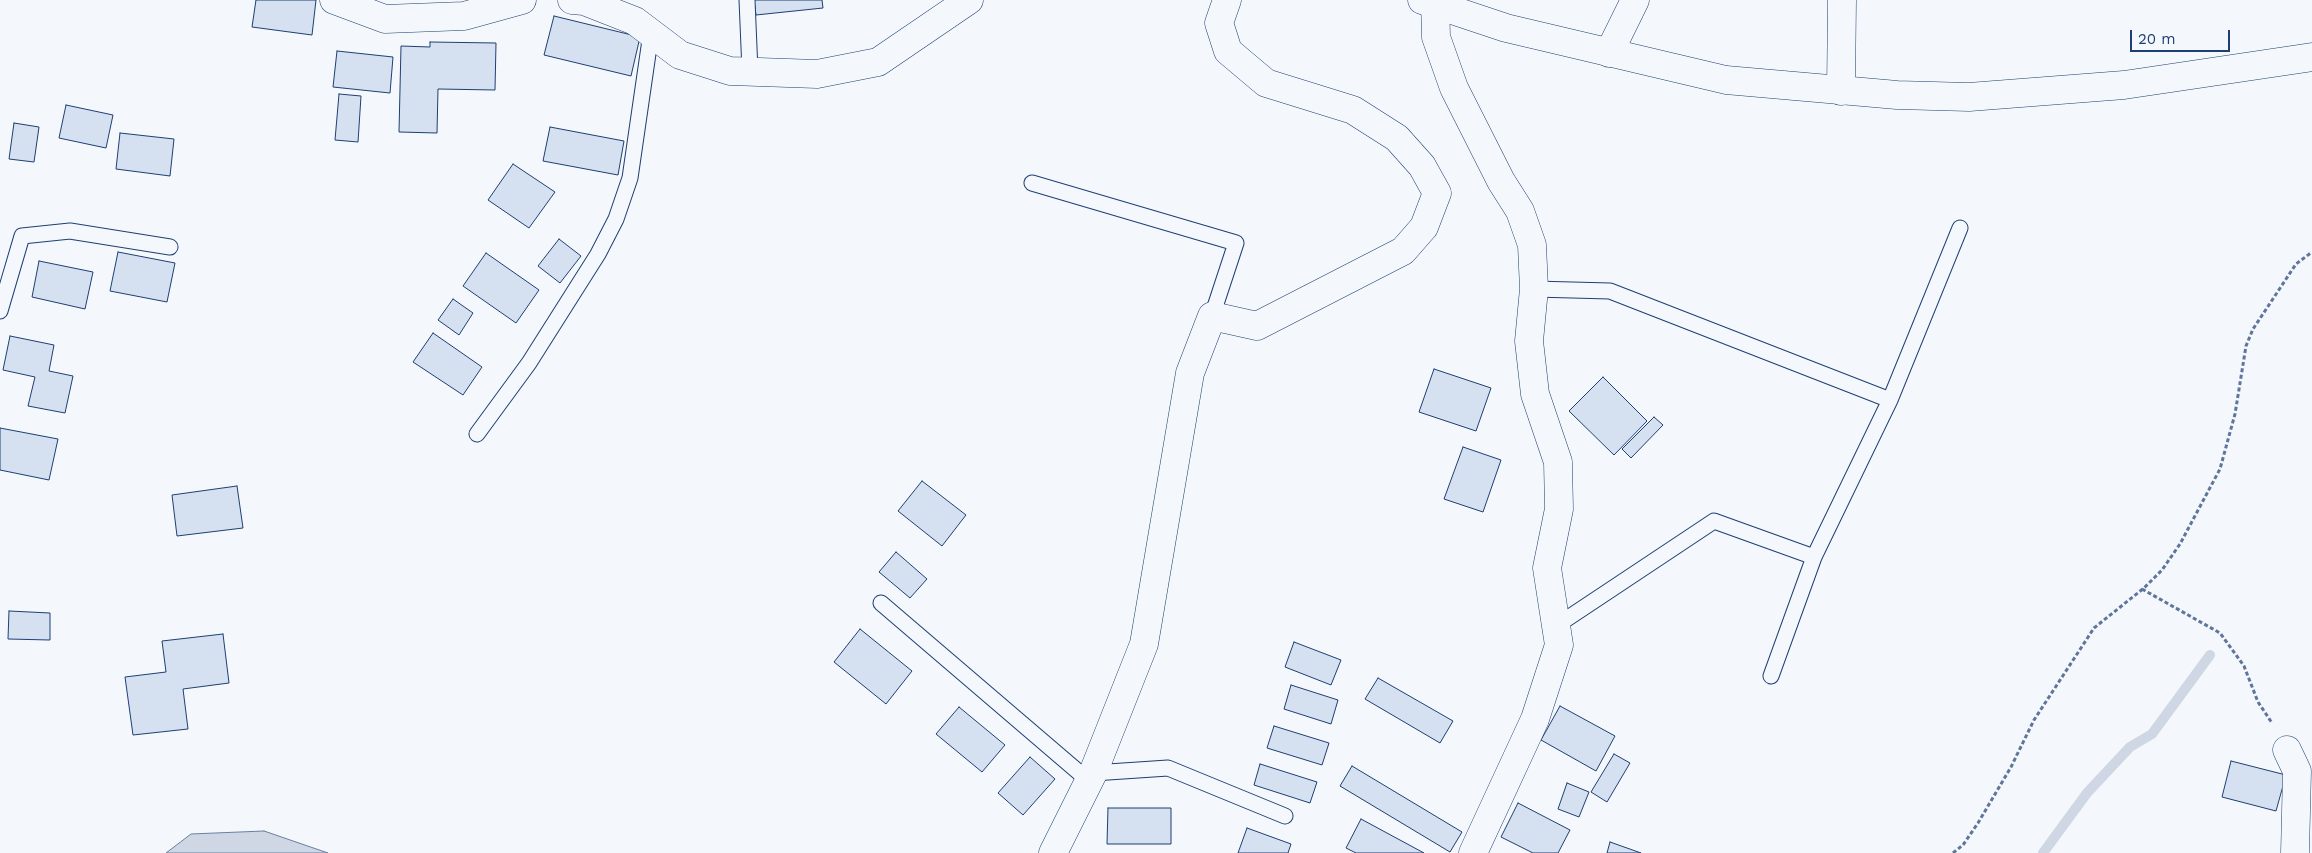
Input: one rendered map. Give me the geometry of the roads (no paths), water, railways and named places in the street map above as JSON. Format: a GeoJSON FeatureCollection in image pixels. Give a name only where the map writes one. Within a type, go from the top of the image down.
{"type":"FeatureCollection","features":[{"type":"Feature","properties":{"kind":"street"},"geometry":{"type":"LineString","coordinates":[[334,0],[385,19],[412,19],[464,16],[522,0]]}},
{"type":"Feature","properties":{"kind":"street"},"geometry":{"type":"LineString","coordinates":[[572,0],[584,0],[635,21],[680,56],[730,71],[817,74],[878,62],[969,0]]}},
{"type":"Feature","properties":{"kind":"street"},"geometry":{"type":"LineString","coordinates":[[1053,853],[1091,777],[1144,644],[1190,373],[1212,316],[1256,326],[1403,251],[1424,227],[1437,193],[1422,166],[1396,138],[1353,110],[1266,83],[1228,51],[1219,23],[1227,0]]}},
{"type":"Feature","properties":{"kind":"street"},"geometry":{"type":"LineString","coordinates":[[1609,53],[1635,0]]}},
{"type":"Feature","properties":{"kind":"street"},"geometry":{"type":"LineString","coordinates":[[1840,91],[1842,0]]}},
{"type":"Feature","properties":{"kind":"street"},"geometry":{"type":"LineString","coordinates":[[1473,853],[1535,719],[1559,646],[1548,568],[1560,509],[1558,462],[1536,394],[1529,341],[1534,289],[1532,245],[1520,211],[1501,181],[1454,88],[1436,37],[1431,2],[1506,28],[1726,80],[1840,91],[1969,98],[2124,86],[2312,57]]}},
{"type":"Feature","properties":{"kind":"street"},"geometry":{"type":"LineString","coordinates":[[2287,750],[2297,771],[2301,849]]}},
{"type":"Feature","properties":{"kind":"lane"},"geometry":{"type":"LineString","coordinates":[[747,0],[750,71]]}},
{"type":"Feature","properties":{"kind":"lane"},"geometry":{"type":"LineString","coordinates":[[477,434],[534,354],[598,254],[616,219],[630,178],[651,33]]}},
{"type":"Feature","properties":{"kind":"lane"},"geometry":{"type":"LineString","coordinates":[[1032,183],[1236,244],[1212,316]]}},
{"type":"Feature","properties":{"kind":"lane"},"geometry":{"type":"LineString","coordinates":[[1771,676],[1814,557],[1890,400],[1960,228]]}},
{"type":"Feature","properties":{"kind":"lane"},"geometry":{"type":"LineString","coordinates":[[0,311],[22,236],[70,230],[170,247]]}},
{"type":"Feature","properties":{"kind":"lane"},"geometry":{"type":"LineString","coordinates":[[1534,289],[1610,291],[1890,400]]}},
{"type":"Feature","properties":{"kind":"lane"},"geometry":{"type":"LineString","coordinates":[[1556,626],[1714,521],[1814,557]]}},
{"type":"Feature","properties":{"kind":"lane"},"geometry":{"type":"LineString","coordinates":[[881,603],[1091,777],[1168,768],[1285,816]]}},
{"type":"Feature","properties":{"kind":"waterway"},"geometry":{"type":"LineString","coordinates":[[2043,853],[2087,793],[2130,747],[2152,734],[2210,655]]}}]}
